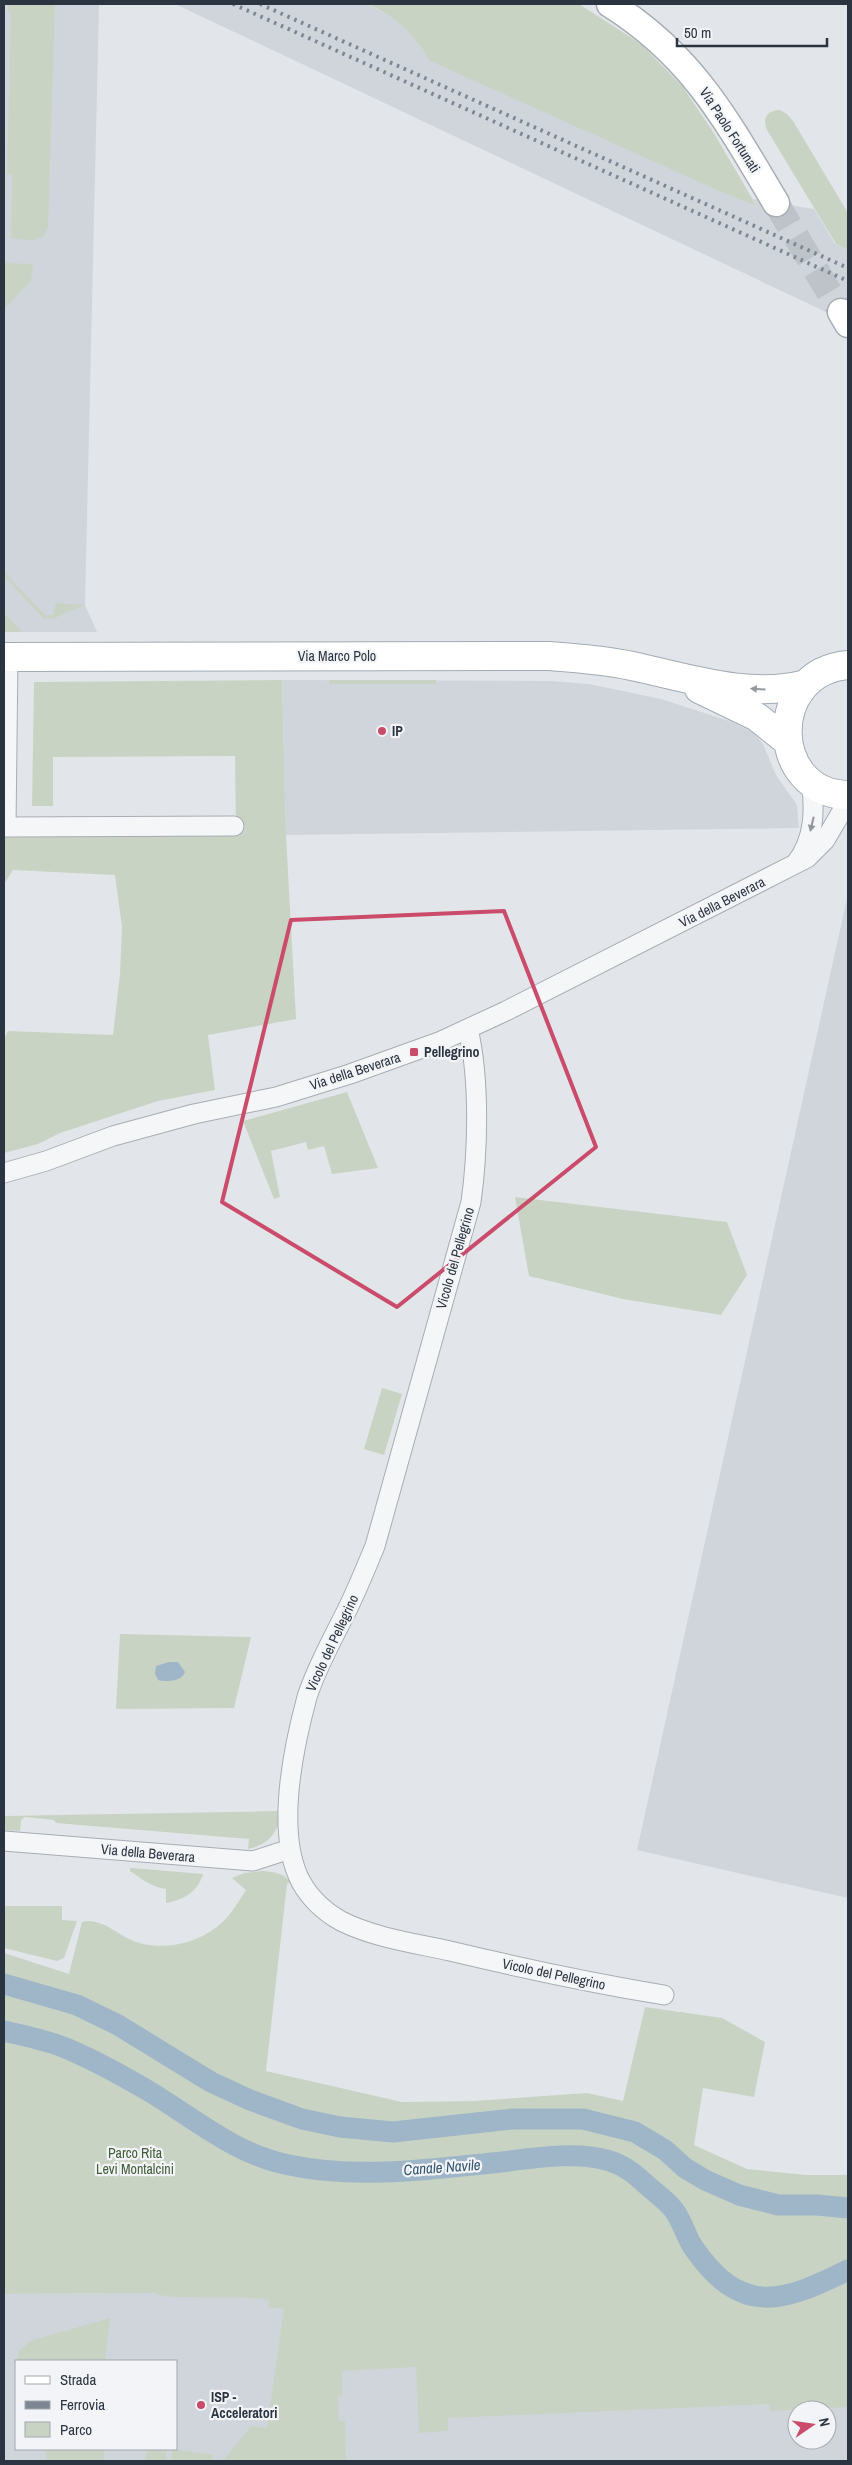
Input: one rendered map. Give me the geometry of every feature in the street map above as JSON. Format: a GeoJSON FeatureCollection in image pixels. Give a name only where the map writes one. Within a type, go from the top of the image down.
{"type":"FeatureCollection","features":[{"type":"Feature","properties":{"kind":"main road","name":"Via Marco Polo"},"geometry":{"type":"LineString","coordinates":[[6,657],[549,656],[618,663],[665,675],[760,689],[786,689],[806,684]]}},
{"type":"Feature","properties":{"kind":"main road"},"geometry":{"type":"LineString","coordinates":[[848,666],[829,670],[806,684],[790,709],[786,728],[787,741],[798,766],[811,781],[827,790],[848,795]]}},
{"type":"Feature","properties":{"kind":"main road","name":"Via Marco Polo"},"geometry":{"type":"LineString","coordinates":[[665,675],[757,717],[787,741]]}},
{"type":"Feature","properties":{"kind":"street","name":"Via Paolo Fortunati"},"geometry":{"type":"LineString","coordinates":[[610,4],[639,23],[664,44],[697,80],[718,107],[776,203]]}},
{"type":"Feature","properties":{"kind":"street","name":"Via Marco Polo"},"geometry":{"type":"LineString","coordinates":[[6,657],[5,827],[234,826]]}},
{"type":"Feature","properties":{"kind":"street"},"geometry":{"type":"LineString","coordinates":[[795,864],[805,849],[814,821],[811,781]]}},
{"type":"Feature","properties":{"kind":"street","name":"Via della Beverara"},"geometry":{"type":"LineString","coordinates":[[4,1173],[30,1167],[113,1136],[194,1114],[276,1097],[332,1080],[439,1042],[795,864],[815,852],[848,801]]}},
{"type":"Feature","properties":{"kind":"street","name":"Vicolo del Pellegrino"},"geometry":{"type":"LineString","coordinates":[[468,1029],[474,1070],[476,1158],[471,1202],[374,1546],[359,1586],[321,1662],[308,1697],[295,1750],[289,1800],[287,1825],[290,1849],[302,1882],[312,1898],[342,1921],[386,1937],[531,1970],[664,1995]]}},
{"type":"Feature","properties":{"kind":"street","name":"Via della Beverara"},"geometry":{"type":"LineString","coordinates":[[4,1841],[253,1861],[290,1849]]}},
{"type":"Feature","properties":{"kind":"highlighted area"},"geometry":{"type":"Polygon","coordinates":[[[504,911],[596,1147],[397,1307],[222,1202],[291,920],[504,911]]]}},
{"type":"Feature","properties":{"kind":"shaded area"},"geometry":{"type":"Polygon","coordinates":[[[4,4],[99,4],[85,605],[97,632],[4,632],[4,4]]]}},
{"type":"Feature","properties":{"kind":"shaded area"},"geometry":{"type":"Polygon","coordinates":[[[175,4],[368,4],[400,22],[412,34],[431,61],[756,204],[753,199],[814,209],[835,244],[848,250],[848,313],[824,311],[175,4]]]}},
{"type":"Feature","properties":{"kind":"shaded area"},"geometry":{"type":"Polygon","coordinates":[[[282,680],[551,681],[589,684],[661,699],[732,722],[754,733],[763,744],[776,775],[797,805],[799,828],[286,835],[282,680]]]}},
{"type":"Feature","properties":{"kind":"shaded area"},"geometry":{"type":"Polygon","coordinates":[[[848,894],[848,1898],[637,1850],[848,894]]]}},
{"type":"Feature","properties":{"kind":"shaded area"},"geometry":{"type":"Polygon","coordinates":[[[267,2292],[848,2367],[848,2461],[4,2461],[4,2294],[267,2292]]]}},
{"type":"Feature","properties":{"kind":"green space"},"geometry":{"type":"Polygon","coordinates":[[[8,4],[55,4],[48,228],[44,236],[35,240],[11,239],[12,174],[7,174],[11,12],[8,12],[8,4]]]}},
{"type":"Feature","properties":{"kind":"green space"},"geometry":{"type":"Polygon","coordinates":[[[368,4],[579,4],[641,44],[682,86],[712,130],[756,205],[735,198],[430,61],[404,27],[368,4]]]}},
{"type":"Feature","properties":{"kind":"green space"},"geometry":{"type":"Polygon","coordinates":[[[780,110],[793,121],[848,213],[848,250],[836,244],[767,130],[765,119],[769,113],[780,110]]]}},
{"type":"Feature","properties":{"kind":"green space"},"geometry":{"type":"Polygon","coordinates":[[[4,263],[33,264],[31,281],[4,309],[4,263]]]}},
{"type":"Feature","properties":{"kind":"green space"},"geometry":{"type":"Polygon","coordinates":[[[4,572],[45,615],[53,615],[56,603],[85,605],[55,618],[44,619],[4,576],[4,572]]]}},
{"type":"Feature","properties":{"kind":"green space"},"geometry":{"type":"Polygon","coordinates":[[[4,613],[21,630],[20,632],[4,632],[4,613]]]}},
{"type":"Feature","properties":{"kind":"green space"},"geometry":{"type":"Polygon","coordinates":[[[282,680],[286,835],[296,1019],[208,1035],[215,1090],[158,1101],[60,1133],[38,1144],[4,1153],[4,1039],[8,1031],[113,1035],[120,974],[122,927],[115,875],[13,870],[4,884],[4,833],[236,834],[235,756],[53,757],[53,806],[32,806],[34,682],[282,680]]]}},
{"type":"Feature","properties":{"kind":"green space"},"geometry":{"type":"Polygon","coordinates":[[[329,680],[436,680],[436,684],[329,684],[329,680]]]}},
{"type":"Feature","properties":{"kind":"green space"},"geometry":{"type":"Polygon","coordinates":[[[347,1092],[378,1168],[332,1174],[324,1146],[308,1150],[306,1142],[271,1151],[280,1197],[274,1199],[243,1121],[347,1092]]]}},
{"type":"Feature","properties":{"kind":"green space"},"geometry":{"type":"Polygon","coordinates":[[[515,1197],[727,1222],[747,1275],[721,1315],[623,1299],[529,1276],[515,1197]]]}},
{"type":"Feature","properties":{"kind":"green space"},"geometry":{"type":"Polygon","coordinates":[[[382,1388],[402,1394],[384,1455],[364,1449],[382,1388]]]}},
{"type":"Feature","properties":{"kind":"green space"},"geometry":{"type":"Polygon","coordinates":[[[120,1634],[251,1637],[234,1708],[116,1709],[120,1634]]]}},
{"type":"Feature","properties":{"kind":"green space"},"geometry":{"type":"Polygon","coordinates":[[[282,1811],[272,1836],[262,1844],[248,1849],[249,1839],[56,1823],[54,1820],[25,1817],[21,1820],[20,1831],[4,1830],[4,1816],[282,1811]]]}},
{"type":"Feature","properties":{"kind":"green space"},"geometry":{"type":"Polygon","coordinates":[[[130,1868],[203,1874],[198,1886],[189,1894],[178,1900],[166,1903],[166,1889],[147,1882],[130,1871],[130,1868]]]}},
{"type":"Feature","properties":{"kind":"green space","name":"Parco Rita Levi Montalcini"},"geometry":{"type":"Polygon","coordinates":[[[274,1872],[281,1874],[290,1882],[287,1884],[266,2071],[402,2102],[474,2101],[587,2093],[623,2101],[645,2007],[722,2018],[765,2042],[754,2097],[703,2088],[694,2145],[747,2169],[806,2175],[848,2175],[848,2407],[837,2408],[837,2400],[787,2400],[787,2410],[770,2411],[769,2404],[448,2418],[448,2431],[419,2433],[416,2367],[342,2371],[342,2395],[338,2396],[339,2421],[345,2421],[346,2461],[223,2461],[251,2426],[267,2428],[284,2309],[268,2307],[269,2300],[174,2297],[155,2293],[4,2294],[4,1953],[69,1974],[82,1922],[87,1921],[105,1925],[125,1937],[147,1945],[170,1945],[193,1940],[214,1929],[232,1911],[246,1890],[232,1878],[244,1873],[274,1872]]]}},
{"type":"Feature","properties":{"kind":"green space"},"geometry":{"type":"Polygon","coordinates":[[[4,1906],[62,1906],[62,1920],[77,1921],[64,1958],[57,1961],[4,1948],[4,1906]]]}},
{"type":"Feature","properties":{"kind":"green space"},"geometry":{"type":"Polygon","coordinates":[[[110,2318],[105,2360],[17,2360],[19,2351],[30,2341],[110,2318]]]}},
{"type":"Feature","properties":{"kind":"green space"},"geometry":{"type":"Polygon","coordinates":[[[44,2450],[105,2450],[103,2461],[48,2461],[44,2450]]]}},
{"type":"Feature","properties":{"kind":"green space"},"geometry":{"type":"Polygon","coordinates":[[[147,2450],[167,2450],[166,2461],[145,2461],[147,2450]]]}},
{"type":"Feature","properties":{"kind":"green space"},"geometry":{"type":"Polygon","coordinates":[[[173,2450],[213,2455],[212,2461],[171,2461],[173,2450]]]}},
{"type":"Feature","properties":{"kind":"water"},"geometry":{"type":"Polygon","coordinates":[[[169,1662],[178,1662],[185,1672],[177,1679],[158,1680],[155,1674],[156,1666],[169,1662]]]}},
{"type":"Feature","properties":{"kind":"waterway","name":"Canale Navile"},"geometry":{"type":"LineString","coordinates":[[4,1984],[77,2005],[118,2025],[211,2082],[250,2100],[302,2119],[340,2127],[393,2132],[512,2119],[583,2119],[635,2132],[665,2150],[685,2168],[705,2180],[739,2195],[778,2205],[817,2205],[848,2208]]}},
{"type":"Feature","properties":{"kind":"waterway","name":"Canale Navile"},"geometry":{"type":"LineString","coordinates":[[4,2031],[52,2043],[89,2059],[152,2093],[234,2145],[270,2160],[289,2165],[339,2172],[391,2172],[552,2156],[597,2158],[616,2163],[636,2175],[667,2202],[678,2217],[693,2247],[711,2269],[728,2285],[746,2294],[764,2297],[783,2296],[803,2290],[848,2270]]}},
{"type":"Feature","properties":{"kind":"tunnel"},"geometry":{"type":"LineString","coordinates":[[776,203],[841,312]]}},
{"type":"Feature","properties":{"kind":"railway"},"geometry":{"type":"LineString","coordinates":[[233,4],[848,281]]}},
{"type":"Feature","properties":{"kind":"railway"},"geometry":{"type":"LineString","coordinates":[[260,4],[848,268]]}},
{"type":"Feature","properties":{"kind":"place","name":"IP"},"geometry":{"type":"Point","coordinates":[382,731]}},
{"type":"Feature","properties":{"kind":"place","name":"Pellegrino"},"geometry":{"type":"Point","coordinates":[414,1052]}},
{"type":"Feature","properties":{"kind":"place","name":"ISP - Acceleratori"},"geometry":{"type":"Point","coordinates":[201,2405]}}]}
